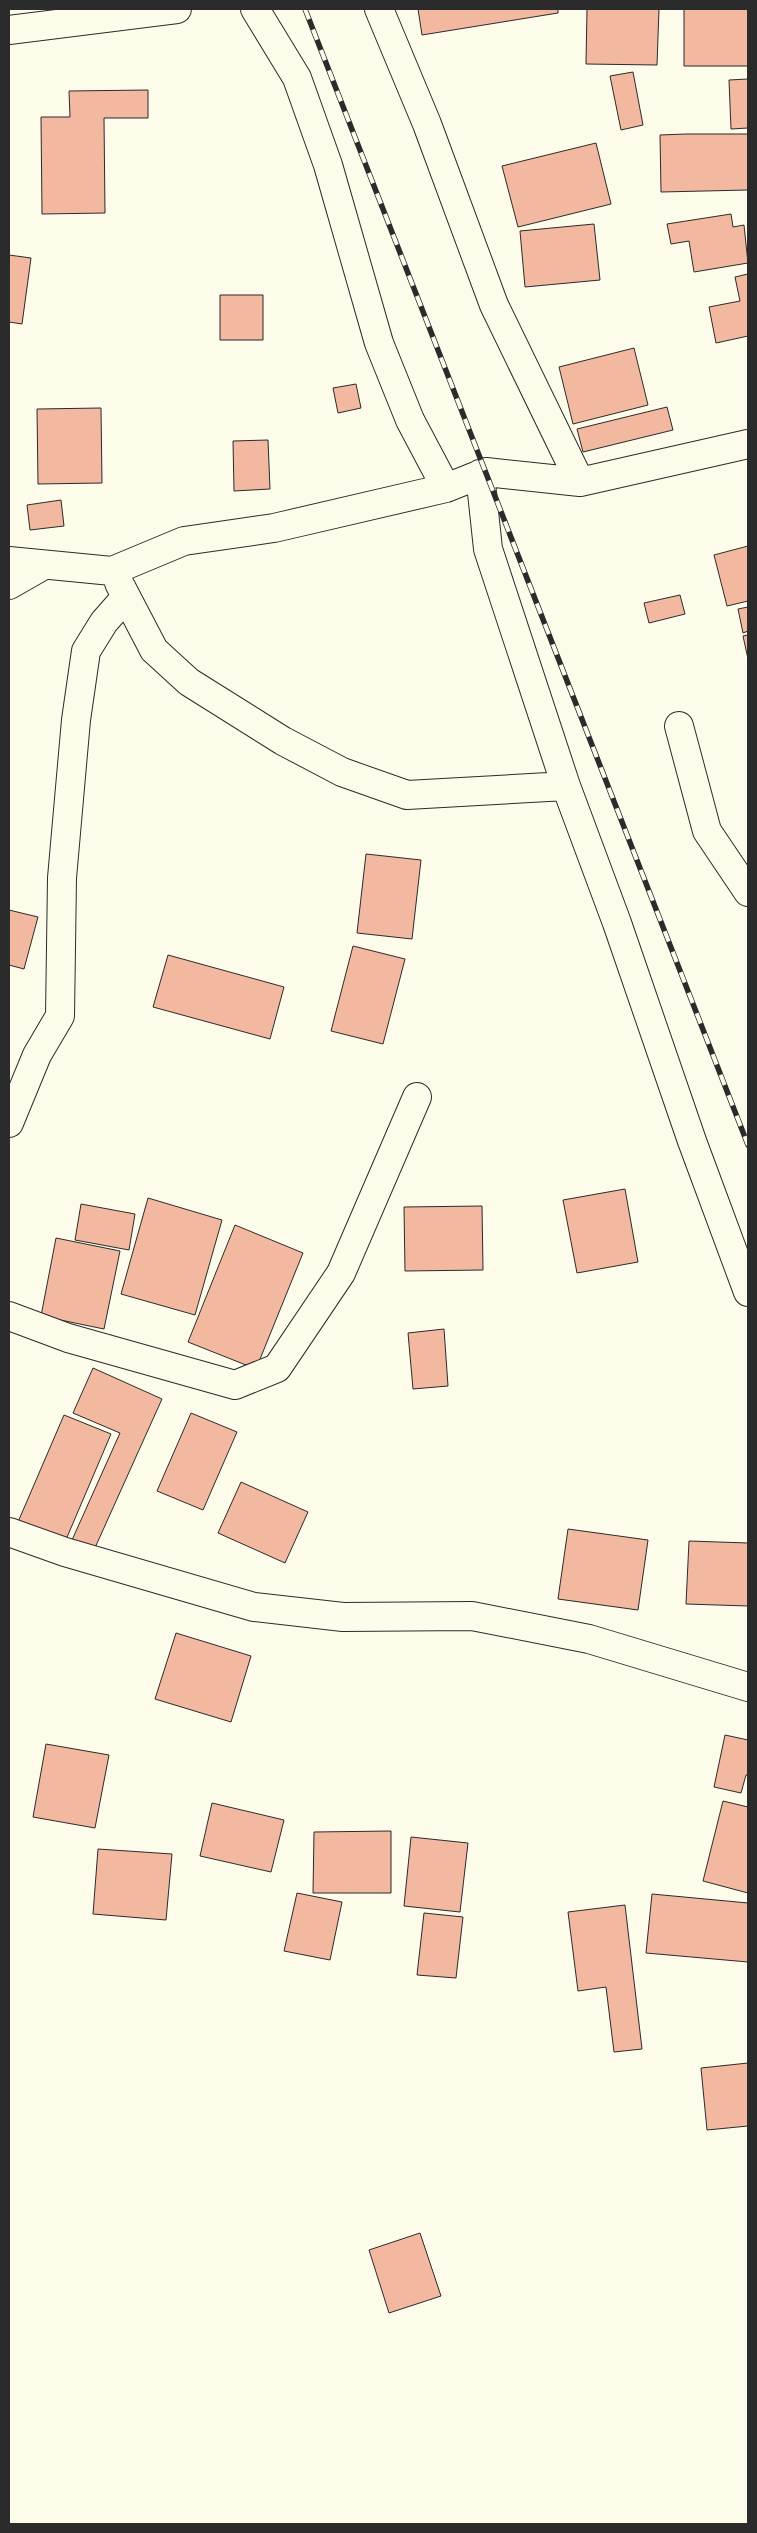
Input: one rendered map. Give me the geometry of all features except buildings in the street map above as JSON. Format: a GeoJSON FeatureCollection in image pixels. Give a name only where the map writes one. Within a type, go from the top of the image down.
{"type":"FeatureCollection","features":[{"type":"Feature","properties":{"kind":"street"},"geometry":{"type":"LineString","coordinates":[[9,30],[177,9]]}},
{"type":"Feature","properties":{"kind":"street"},"geometry":{"type":"LineString","coordinates":[[255,9],[297,78],[328,165],[379,344],[410,420],[446,488]]}},
{"type":"Feature","properties":{"kind":"street"},"geometry":{"type":"LineString","coordinates":[[379,9],[427,124],[494,305],[580,482]]}},
{"type":"Feature","properties":{"kind":"street"},"geometry":{"type":"LineString","coordinates":[[9,561],[112,571],[184,541],[274,528],[446,488],[486,472],[580,482],[748,444]]}},
{"type":"Feature","properties":{"kind":"street"},"geometry":{"type":"LineString","coordinates":[[480,474],[488,549],[566,786],[617,923],[692,1141],[748,1292]]}},
{"type":"Feature","properties":{"kind":"street"},"geometry":{"type":"LineString","coordinates":[[9,585],[44,565]]}},
{"type":"Feature","properties":{"kind":"street"},"geometry":{"type":"LineString","coordinates":[[112,571],[154,650],[189,682],[283,741],[342,772],[407,795],[566,786]]}},
{"type":"Feature","properties":{"kind":"street"},"geometry":{"type":"LineString","coordinates":[[9,1123],[37,1055],[60,1016],[62,878],[76,720],[86,651],[104,622],[126,598]]}},
{"type":"Feature","properties":{"kind":"street"},"geometry":{"type":"LineString","coordinates":[[679,726],[707,831],[748,892]]}},
{"type":"Feature","properties":{"kind":"street"},"geometry":{"type":"LineString","coordinates":[[9,1316],[68,1338],[235,1385],[276,1368],[341,1273],[417,1097]]}},
{"type":"Feature","properties":{"kind":"street"},"geometry":{"type":"LineString","coordinates":[[9,1532],[65,1552],[254,1607],[343,1616],[472,1616],[589,1639],[748,1687]]}},
{"type":"Feature","properties":{"kind":"railway"},"geometry":{"type":"LineString","coordinates":[[305,9],[748,1145]]}}]}
